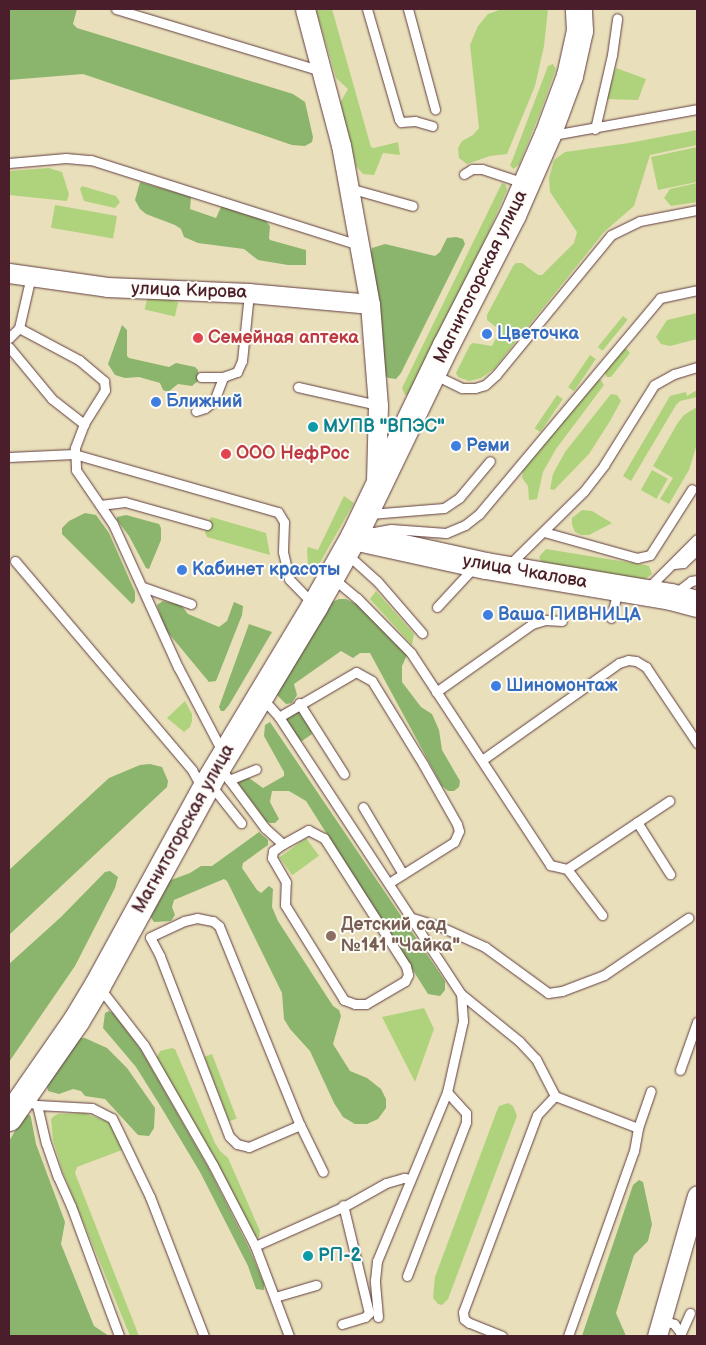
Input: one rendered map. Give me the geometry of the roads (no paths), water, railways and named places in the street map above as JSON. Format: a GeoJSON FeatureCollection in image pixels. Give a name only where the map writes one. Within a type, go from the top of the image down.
{"type":"FeatureCollection","features":[{"type":"Feature","properties":{"kind":"main road","name":"Магнитогорская улица"},"geometry":{"type":"LineString","coordinates":[[23,1107],[98,985],[139,933],[217,775],[261,696],[332,578],[360,524],[527,184],[548,136],[570,76],[580,31],[579,9]]}},
{"type":"Feature","properties":{"kind":"main road","name":"улица Чкалова"},"geometry":{"type":"LineString","coordinates":[[360,524],[476,564],[671,597],[697,604]]}},
{"type":"Feature","properties":{"kind":"street"},"geometry":{"type":"LineString","coordinates":[[306,9],[349,188],[370,304],[378,405],[360,524]]}},
{"type":"Feature","properties":{"kind":"street","name":"улица Кирова"},"geometry":{"type":"LineString","coordinates":[[9,273],[107,287],[248,293],[370,304]]}},
{"type":"Feature","properties":{"kind":"street"},"geometry":{"type":"LineString","coordinates":[[659,1328],[697,1196]]}},
{"type":"Feature","properties":{"kind":"lane"},"geometry":{"type":"LineString","coordinates":[[116,9],[322,71]]}},
{"type":"Feature","properties":{"kind":"lane"},"geometry":{"type":"LineString","coordinates":[[367,9],[398,119],[400,122],[415,121],[432,126]]}},
{"type":"Feature","properties":{"kind":"lane"},"geometry":{"type":"LineString","coordinates":[[408,9],[434,110]]}},
{"type":"Feature","properties":{"kind":"lane"},"geometry":{"type":"LineString","coordinates":[[595,129],[617,18]]}},
{"type":"Feature","properties":{"kind":"lane"},"geometry":{"type":"LineString","coordinates":[[548,136],[697,109]]}},
{"type":"Feature","properties":{"kind":"lane"},"geometry":{"type":"LineString","coordinates":[[9,163],[66,158],[92,160],[359,246]]}},
{"type":"Feature","properties":{"kind":"lane"},"geometry":{"type":"LineString","coordinates":[[464,174],[472,169],[482,169],[527,184]]}},
{"type":"Feature","properties":{"kind":"lane"},"geometry":{"type":"LineString","coordinates":[[349,188],[413,206]]}},
{"type":"Feature","properties":{"kind":"lane"},"geometry":{"type":"LineString","coordinates":[[433,374],[462,388],[475,388],[485,385],[496,375],[612,236],[640,221],[697,210]]}},
{"type":"Feature","properties":{"kind":"lane"},"geometry":{"type":"LineString","coordinates":[[9,338],[19,328],[30,276]]}},
{"type":"Feature","properties":{"kind":"lane"},"geometry":{"type":"LineString","coordinates":[[360,524],[391,529],[446,533],[465,525],[479,514],[660,298],[697,290]]}},
{"type":"Feature","properties":{"kind":"lane"},"geometry":{"type":"LineString","coordinates":[[201,377],[223,378],[237,372],[242,361],[248,293]]}},
{"type":"Feature","properties":{"kind":"lane"},"geometry":{"type":"LineString","coordinates":[[19,328],[79,360],[104,381],[109,390],[84,424],[74,454],[76,470],[113,524],[178,667],[216,737],[217,775],[241,824]]}},
{"type":"Feature","properties":{"kind":"lane"},"geometry":{"type":"LineString","coordinates":[[9,346],[52,399],[84,424]]}},
{"type":"Feature","properties":{"kind":"lane"},"geometry":{"type":"LineString","coordinates":[[503,569],[544,532],[584,491],[604,465],[654,385],[674,374],[697,367]]}},
{"type":"Feature","properties":{"kind":"lane"},"geometry":{"type":"LineString","coordinates":[[196,411],[205,408],[214,401],[223,378]]}},
{"type":"Feature","properties":{"kind":"lane"},"geometry":{"type":"LineString","coordinates":[[298,387],[378,405]]}},
{"type":"Feature","properties":{"kind":"lane"},"geometry":{"type":"LineString","coordinates":[[9,457],[74,454],[278,512],[284,522],[282,552],[289,579],[315,606]]}},
{"type":"Feature","properties":{"kind":"lane"},"geometry":{"type":"LineString","coordinates":[[360,524],[444,508],[459,498],[490,461]]}},
{"type":"Feature","properties":{"kind":"lane"},"geometry":{"type":"LineString","coordinates":[[544,532],[637,558],[650,555],[692,489]]}},
{"type":"Feature","properties":{"kind":"lane"},"geometry":{"type":"LineString","coordinates":[[100,505],[125,502],[207,525]]}},
{"type":"Feature","properties":{"kind":"lane"},"geometry":{"type":"LineString","coordinates":[[360,524],[377,581],[422,633]]}},
{"type":"Feature","properties":{"kind":"lane"},"geometry":{"type":"LineString","coordinates":[[611,618],[631,591],[674,564],[697,538]]}},
{"type":"Feature","properties":{"kind":"lane"},"geometry":{"type":"LineString","coordinates":[[674,564],[683,563],[697,550]]}},
{"type":"Feature","properties":{"kind":"lane"},"geometry":{"type":"LineString","coordinates":[[15,561],[192,770],[217,775],[256,769]]}},
{"type":"Feature","properties":{"kind":"lane"},"geometry":{"type":"LineString","coordinates":[[437,607],[476,564]]}},
{"type":"Feature","properties":{"kind":"lane"},"geometry":{"type":"LineString","coordinates":[[332,578],[357,598],[411,653],[550,865],[567,869],[602,915]]}},
{"type":"Feature","properties":{"kind":"lane"},"geometry":{"type":"LineString","coordinates":[[671,597],[691,582],[697,580]]}},
{"type":"Feature","properties":{"kind":"lane"},"geometry":{"type":"LineString","coordinates":[[143,587],[191,604]]}},
{"type":"Feature","properties":{"kind":"lane"},"geometry":{"type":"LineString","coordinates":[[436,692],[532,624],[545,620],[562,621]]}},
{"type":"Feature","properties":{"kind":"lane"},"geometry":{"type":"LineString","coordinates":[[482,760],[619,663],[628,660],[636,661],[646,667],[697,743]]}},
{"type":"Feature","properties":{"kind":"lane"},"geometry":{"type":"LineString","coordinates":[[279,717],[356,672],[372,681],[423,764],[457,824],[459,831],[454,842],[389,883]]}},
{"type":"Feature","properties":{"kind":"lane"},"geometry":{"type":"LineString","coordinates":[[261,696],[279,717],[461,994],[519,1041],[536,1059],[555,1096],[638,1128]]}},
{"type":"Feature","properties":{"kind":"lane"},"geometry":{"type":"LineString","coordinates":[[299,704],[344,774]]}},
{"type":"Feature","properties":{"kind":"lane"},"geometry":{"type":"LineString","coordinates":[[217,775],[264,828],[283,844]]}},
{"type":"Feature","properties":{"kind":"lane"},"geometry":{"type":"LineString","coordinates":[[567,869],[669,801]]}},
{"type":"Feature","properties":{"kind":"lane"},"geometry":{"type":"LineString","coordinates":[[363,807],[403,874]]}},
{"type":"Feature","properties":{"kind":"lane"},"geometry":{"type":"LineString","coordinates":[[638,822],[670,874]]}},
{"type":"Feature","properties":{"kind":"lane"},"geometry":{"type":"LineString","coordinates":[[308,830],[324,838],[406,966],[408,975],[404,981],[366,1004],[355,1004],[344,1000],[285,905],[286,882],[272,858],[273,852],[283,844],[308,830]]}},
{"type":"Feature","properties":{"kind":"lane"},"geometry":{"type":"LineString","coordinates":[[410,917],[439,926],[485,947],[548,993],[562,991],[604,975],[688,918]]}},
{"type":"Feature","properties":{"kind":"lane"},"geometry":{"type":"LineString","coordinates":[[300,1125],[249,1147],[237,1144],[229,1136],[160,956],[139,933],[197,918],[213,921],[219,926],[300,1125],[323,1172]]}},
{"type":"Feature","properties":{"kind":"lane"},"geometry":{"type":"LineString","coordinates":[[98,985],[144,1045],[213,1165],[255,1246],[289,1336]]}},
{"type":"Feature","properties":{"kind":"lane"},"geometry":{"type":"LineString","coordinates":[[378,1318],[375,1280],[377,1261],[446,1092],[463,1021],[461,994]]}},
{"type":"Feature","properties":{"kind":"lane"},"geometry":{"type":"LineString","coordinates":[[680,1070],[697,1022]]}},
{"type":"Feature","properties":{"kind":"lane"},"geometry":{"type":"LineString","coordinates":[[568,1336],[634,1151],[638,1128],[651,1091]]}},
{"type":"Feature","properties":{"kind":"lane"},"geometry":{"type":"LineString","coordinates":[[408,1276],[466,1122],[466,1113],[446,1092]]}},
{"type":"Feature","properties":{"kind":"lane"},"geometry":{"type":"LineString","coordinates":[[502,1336],[469,1323],[464,1319],[463,1312],[537,1115],[555,1096]]}},
{"type":"Feature","properties":{"kind":"lane"},"geometry":{"type":"LineString","coordinates":[[23,1107],[46,1143],[119,1336]]}},
{"type":"Feature","properties":{"kind":"lane"},"geometry":{"type":"LineString","coordinates":[[23,1107],[92,1108],[112,1118],[150,1197],[204,1336]]}},
{"type":"Feature","properties":{"kind":"lane"},"geometry":{"type":"LineString","coordinates":[[255,1246],[343,1206],[386,1183],[404,1178],[410,1179]]}},
{"type":"Feature","properties":{"kind":"lane"},"geometry":{"type":"LineString","coordinates":[[342,1324],[365,1317],[369,1313],[343,1206]]}},
{"type":"Feature","properties":{"kind":"lane"},"geometry":{"type":"LineString","coordinates":[[275,1297],[316,1285]]}},
{"type":"Feature","properties":{"kind":"lane"},"geometry":{"type":"LineString","coordinates":[[680,1335],[690,1313]]}},
{"type":"Feature","properties":{"kind":"lane"},"geometry":{"type":"LineString","coordinates":[[659,1328],[674,1324],[680,1335]]}},
{"type":"Feature","properties":{"kind":"place","name":"Цветочка"},"geometry":{"type":"Point","coordinates":[487,334]}},
{"type":"Feature","properties":{"kind":"place","name":"Семейная аптека"},"geometry":{"type":"Point","coordinates":[198,338]}},
{"type":"Feature","properties":{"kind":"place","name":"Ближний"},"geometry":{"type":"Point","coordinates":[156,402]}},
{"type":"Feature","properties":{"kind":"place","name":"МУПВ \"ВПЭС\""},"geometry":{"type":"Point","coordinates":[313,427]}},
{"type":"Feature","properties":{"kind":"place","name":"Реми"},"geometry":{"type":"Point","coordinates":[456,446]}},
{"type":"Feature","properties":{"kind":"place","name":"ООО НефРос"},"geometry":{"type":"Point","coordinates":[226,454]}},
{"type":"Feature","properties":{"kind":"place","name":"Кабинет красоты"},"geometry":{"type":"Point","coordinates":[182,570]}},
{"type":"Feature","properties":{"kind":"place","name":"Ваша ПИВНИЦА"},"geometry":{"type":"Point","coordinates":[488,615]}},
{"type":"Feature","properties":{"kind":"place","name":"Шиномонтаж"},"geometry":{"type":"Point","coordinates":[496,686]}},
{"type":"Feature","properties":{"kind":"place","name":"Детский сад №141 \"Чайка\""},"geometry":{"type":"Point","coordinates":[331,936]}},
{"type":"Feature","properties":{"kind":"place","name":"РП-2"},"geometry":{"type":"Point","coordinates":[308,1256]}}]}
